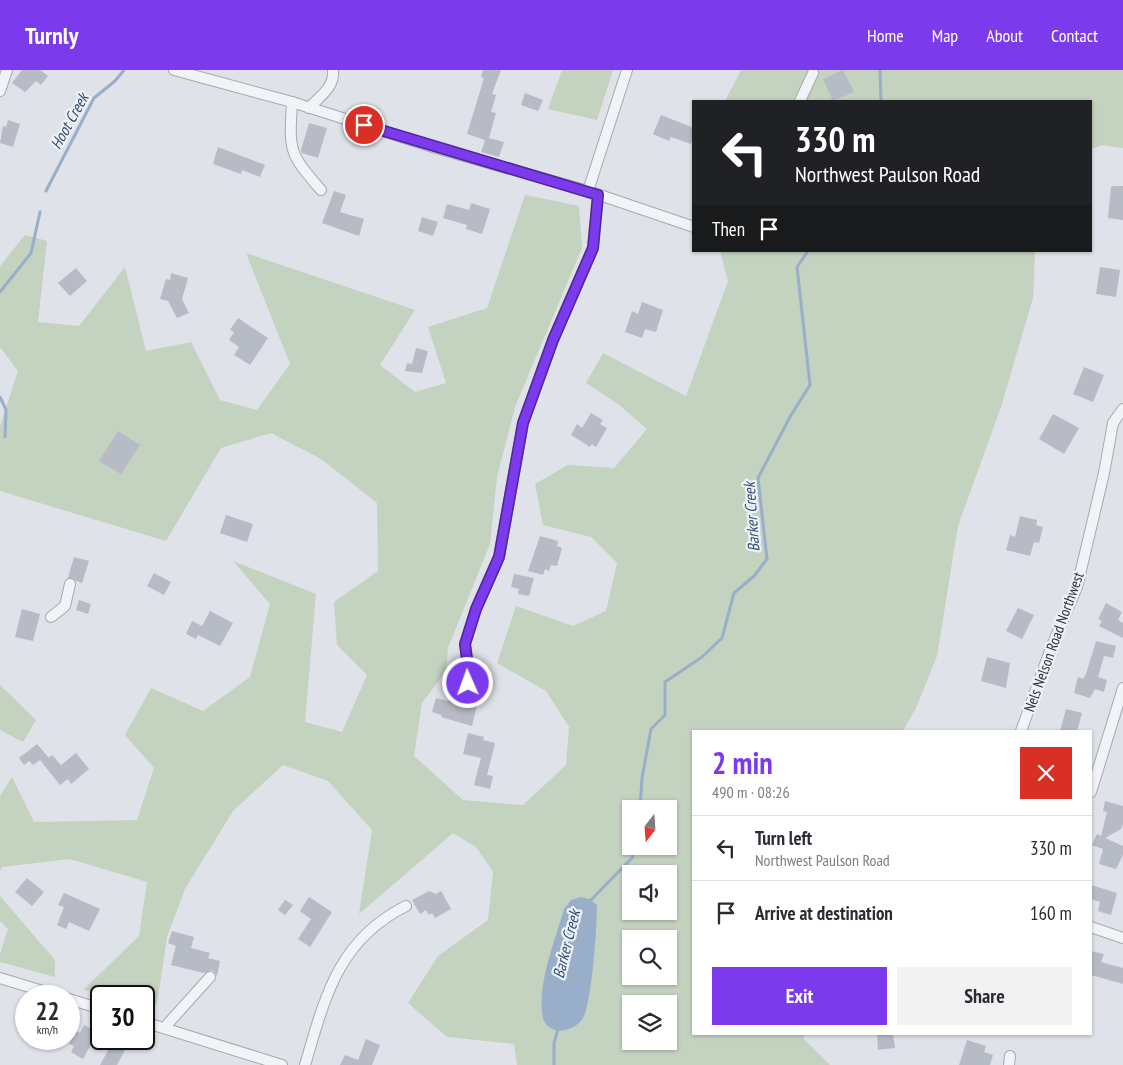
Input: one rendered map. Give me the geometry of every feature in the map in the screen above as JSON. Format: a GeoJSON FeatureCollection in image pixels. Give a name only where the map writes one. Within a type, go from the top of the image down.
{"type":"FeatureCollection","features":[{"type":"Feature","properties":{"kind":"street"},"geometry":{"type":"LineString","coordinates":[[0,91],[7,70]]}},
{"type":"Feature","properties":{"kind":"street"},"geometry":{"type":"LineString","coordinates":[[174,70],[292,102],[436,148],[593,193],[692,227]]}},
{"type":"Feature","properties":{"kind":"street"},"geometry":{"type":"LineString","coordinates":[[309,108],[329,87],[334,79],[333,70]]}},
{"type":"Feature","properties":{"kind":"street"},"geometry":{"type":"LineString","coordinates":[[468,683],[469,674],[465,644],[476,609],[501,551],[523,423],[553,340],[593,248],[593,193],[627,70]]}},
{"type":"Feature","properties":{"kind":"street"},"geometry":{"type":"LineString","coordinates":[[800,100],[813,73]]}},
{"type":"Feature","properties":{"kind":"street"},"geometry":{"type":"LineString","coordinates":[[292,102],[290,131],[292,154],[321,190]]}},
{"type":"Feature","properties":{"kind":"street","name":"Nels Nelson Road Northwest"},"geometry":{"type":"LineString","coordinates":[[1021,730],[1050,648],[1077,587],[1104,473],[1113,423],[1123,409]]}},
{"type":"Feature","properties":{"kind":"street"},"geometry":{"type":"LineString","coordinates":[[51,617],[65,606],[70,584]]}},
{"type":"Feature","properties":{"kind":"street"},"geometry":{"type":"LineString","coordinates":[[1092,789],[1123,688]]}},
{"type":"Feature","properties":{"kind":"street"},"geometry":{"type":"LineString","coordinates":[[305,1065],[326,994],[347,955],[364,934],[384,917],[406,906]]}},
{"type":"Feature","properties":{"kind":"street"},"geometry":{"type":"LineString","coordinates":[[1092,928],[1123,938]]}},
{"type":"Feature","properties":{"kind":"street"},"geometry":{"type":"LineString","coordinates":[[164,1028],[210,977]]}},
{"type":"Feature","properties":{"kind":"street"},"geometry":{"type":"LineString","coordinates":[[0,978],[23,985]]}},
{"type":"Feature","properties":{"kind":"street"},"geometry":{"type":"LineString","coordinates":[[155,1025],[282,1065]]}},
{"type":"Feature","properties":{"kind":"green space"},"geometry":{"type":"Polygon","coordinates":[[[562,70],[613,70],[597,120],[548,109],[562,70]]]}},
{"type":"Feature","properties":{"kind":"green space"},"geometry":{"type":"Polygon","coordinates":[[[741,70],[1123,70],[1123,148],[1102,145],[1092,149],[1092,100],[726,100],[741,70]]]}},
{"type":"Feature","properties":{"kind":"green space"},"geometry":{"type":"Polygon","coordinates":[[[525,195],[579,206],[582,248],[515,407],[497,477],[490,544],[448,648],[446,671],[422,703],[414,756],[463,800],[523,805],[566,765],[569,727],[546,691],[497,663],[516,606],[573,626],[606,611],[617,563],[591,537],[543,525],[535,484],[568,465],[614,468],[647,429],[618,404],[586,383],[603,353],[686,396],[728,281],[720,252],[1035,252],[1033,298],[1001,407],[958,526],[937,656],[916,708],[904,730],[692,730],[692,1035],[804,1035],[804,1039],[830,1065],[517,1065],[514,1044],[447,1037],[408,1003],[438,956],[488,920],[493,872],[476,847],[453,833],[359,914],[372,830],[328,781],[283,765],[233,811],[185,889],[167,937],[157,1004],[155,1004],[155,985],[90,985],[90,991],[83,990],[139,936],[147,882],[70,859],[2,867],[0,871],[0,796],[12,777],[34,822],[137,820],[154,768],[125,735],[151,688],[203,711],[250,677],[270,604],[233,561],[316,594],[305,722],[342,732],[367,675],[337,645],[334,602],[378,571],[377,503],[321,459],[271,433],[221,448],[166,541],[0,491],[0,426],[18,371],[0,347],[0,266],[25,235],[47,241],[38,322],[79,326],[125,267],[146,351],[191,342],[220,400],[257,410],[290,364],[246,253],[415,310],[380,365],[415,392],[446,383],[428,327],[487,308],[525,195]],[[581,897],[589,996],[597,905],[590,899],[581,897]]]}},
{"type":"Feature","properties":{"kind":"green space"},"geometry":{"type":"Polygon","coordinates":[[[0,685],[36,720],[23,742],[0,730],[0,685]]]}},
{"type":"Feature","properties":{"kind":"green space"},"geometry":{"type":"Polygon","coordinates":[[[0,896],[55,960],[55,977],[0,962],[0,954],[8,929],[0,921],[0,896]]]}},
{"type":"Feature","properties":{"kind":"water"},"geometry":{"type":"Polygon","coordinates":[[[581,897],[590,899],[597,905],[595,946],[589,997],[583,1018],[573,1027],[560,1031],[548,1026],[544,1021],[542,1000],[545,974],[564,909],[571,900],[581,897]]]}},
{"type":"Feature","properties":{"kind":"building"},"geometry":{"type":"Polygon","coordinates":[[[22,70],[40,70],[48,76],[41,85],[36,81],[25,92],[12,83],[22,70]]]}},
{"type":"Feature","properties":{"kind":"building"},"geometry":{"type":"Polygon","coordinates":[[[483,70],[501,70],[492,94],[496,95],[491,112],[496,113],[489,138],[504,142],[499,157],[481,152],[485,140],[467,134],[484,78],[481,77],[483,70]]]}},
{"type":"Feature","properties":{"kind":"building"},"geometry":{"type":"Polygon","coordinates":[[[843,70],[854,92],[833,100],[823,79],[843,70]]]}},
{"type":"Feature","properties":{"kind":"building"},"geometry":{"type":"Polygon","coordinates":[[[525,93],[543,100],[538,111],[521,105],[525,93]]]}},
{"type":"Feature","properties":{"kind":"building"},"geometry":{"type":"Polygon","coordinates":[[[661,115],[692,127],[691,144],[671,137],[669,141],[653,134],[661,115]]]}},
{"type":"Feature","properties":{"kind":"building"},"geometry":{"type":"Polygon","coordinates":[[[8,120],[20,124],[13,147],[0,143],[3,126],[6,127],[8,120]]]}},
{"type":"Feature","properties":{"kind":"building"},"geometry":{"type":"Polygon","coordinates":[[[309,123],[327,128],[318,158],[302,153],[301,150],[309,123]]]}},
{"type":"Feature","properties":{"kind":"building"},"geometry":{"type":"Polygon","coordinates":[[[218,147],[265,165],[260,177],[242,170],[241,174],[213,164],[218,147]]]}},
{"type":"Feature","properties":{"kind":"building"},"geometry":{"type":"Polygon","coordinates":[[[1123,186],[1123,220],[1108,218],[1111,187],[1123,186]]]}},
{"type":"Feature","properties":{"kind":"building"},"geometry":{"type":"Polygon","coordinates":[[[334,191],[346,195],[340,212],[364,219],[359,236],[322,223],[334,191]]]}},
{"type":"Feature","properties":{"kind":"building"},"geometry":{"type":"Polygon","coordinates":[[[471,203],[490,209],[482,234],[466,229],[467,225],[443,218],[447,204],[469,210],[471,203]]]}},
{"type":"Feature","properties":{"kind":"building"},"geometry":{"type":"Polygon","coordinates":[[[422,217],[438,222],[433,236],[418,231],[422,217]]]}},
{"type":"Feature","properties":{"kind":"building"},"geometry":{"type":"Polygon","coordinates":[[[1100,267],[1120,270],[1116,297],[1096,294],[1100,267]]]}},
{"type":"Feature","properties":{"kind":"building"},"geometry":{"type":"Polygon","coordinates":[[[76,268],[87,281],[70,296],[58,283],[76,268]]]}},
{"type":"Feature","properties":{"kind":"building"},"geometry":{"type":"Polygon","coordinates":[[[171,273],[188,278],[182,299],[189,313],[177,318],[168,301],[160,299],[166,279],[170,280],[171,273]]]}},
{"type":"Feature","properties":{"kind":"building"},"geometry":{"type":"Polygon","coordinates":[[[642,302],[663,310],[656,332],[645,329],[642,338],[625,332],[632,311],[638,314],[642,302]]]}},
{"type":"Feature","properties":{"kind":"building"},"geometry":{"type":"Polygon","coordinates":[[[238,318],[268,338],[250,365],[234,355],[239,347],[229,340],[234,332],[230,330],[238,318]]]}},
{"type":"Feature","properties":{"kind":"building"},"geometry":{"type":"Polygon","coordinates":[[[416,348],[428,351],[422,373],[405,371],[407,363],[412,364],[416,348]]]}},
{"type":"Feature","properties":{"kind":"building"},"geometry":{"type":"Polygon","coordinates":[[[1084,367],[1104,375],[1093,402],[1073,394],[1084,367]]]}},
{"type":"Feature","properties":{"kind":"building"},"geometry":{"type":"Polygon","coordinates":[[[591,413],[603,420],[600,424],[607,428],[596,447],[592,444],[590,447],[571,435],[577,424],[582,428],[591,413]]]}},
{"type":"Feature","properties":{"kind":"building"},"geometry":{"type":"Polygon","coordinates":[[[1053,414],[1079,428],[1064,454],[1039,439],[1053,414]]]}},
{"type":"Feature","properties":{"kind":"building"},"geometry":{"type":"Polygon","coordinates":[[[118,431],[140,445],[121,474],[99,461],[118,431]]]}},
{"type":"Feature","properties":{"kind":"building"},"geometry":{"type":"Polygon","coordinates":[[[226,515],[253,524],[247,542],[220,533],[226,515]]]}},
{"type":"Feature","properties":{"kind":"building"},"geometry":{"type":"Polygon","coordinates":[[[1020,516],[1037,520],[1036,525],[1043,527],[1039,543],[1034,542],[1030,556],[1006,550],[1010,535],[1015,537],[1020,516]]]}},
{"type":"Feature","properties":{"kind":"building"},"geometry":{"type":"Polygon","coordinates":[[[540,536],[558,541],[557,546],[562,548],[557,566],[551,565],[549,571],[545,569],[543,575],[528,571],[540,536]]]}},
{"type":"Feature","properties":{"kind":"building"},"geometry":{"type":"Polygon","coordinates":[[[74,557],[89,561],[82,583],[68,578],[74,557]]]}},
{"type":"Feature","properties":{"kind":"building"},"geometry":{"type":"Polygon","coordinates":[[[154,573],[171,582],[164,595],[147,586],[154,573]]]}},
{"type":"Feature","properties":{"kind":"building"},"geometry":{"type":"Polygon","coordinates":[[[514,574],[534,578],[529,596],[518,594],[519,589],[511,587],[514,574]]]}},
{"type":"Feature","properties":{"kind":"building"},"geometry":{"type":"Polygon","coordinates":[[[79,600],[91,604],[88,614],[76,610],[79,600]]]}},
{"type":"Feature","properties":{"kind":"building"},"geometry":{"type":"Polygon","coordinates":[[[1106,603],[1122,612],[1118,620],[1123,623],[1123,638],[1099,626],[1102,621],[1098,619],[1106,603]]]}},
{"type":"Feature","properties":{"kind":"building"},"geometry":{"type":"Polygon","coordinates":[[[1018,608],[1034,615],[1022,639],[1006,631],[1018,608]]]}},
{"type":"Feature","properties":{"kind":"building"},"geometry":{"type":"Polygon","coordinates":[[[22,609],[40,614],[33,641],[15,637],[22,609]]]}},
{"type":"Feature","properties":{"kind":"building"},"geometry":{"type":"Polygon","coordinates":[[[210,611],[233,623],[220,646],[198,635],[196,639],[186,634],[192,621],[202,626],[210,611]]]}},
{"type":"Feature","properties":{"kind":"building"},"geometry":{"type":"Polygon","coordinates":[[[1096,641],[1116,646],[1113,658],[1104,656],[1098,677],[1107,680],[1104,692],[1095,689],[1090,698],[1074,693],[1078,677],[1083,679],[1086,674],[1096,641]]]}},
{"type":"Feature","properties":{"kind":"building"},"geometry":{"type":"Polygon","coordinates":[[[987,657],[1010,663],[1006,688],[981,681],[987,657]]]}},
{"type":"Feature","properties":{"kind":"building"},"geometry":{"type":"Polygon","coordinates":[[[436,698],[449,701],[450,698],[477,705],[472,726],[441,717],[442,715],[432,712],[436,698]]]}},
{"type":"Feature","properties":{"kind":"building"},"geometry":{"type":"Polygon","coordinates":[[[1066,709],[1082,713],[1077,730],[1060,730],[1066,709]]]}},
{"type":"Feature","properties":{"kind":"building"},"geometry":{"type":"Polygon","coordinates":[[[468,733],[484,737],[483,740],[495,743],[487,775],[493,776],[490,789],[474,785],[481,758],[463,754],[468,733]]]}},
{"type":"Feature","properties":{"kind":"building"},"geometry":{"type":"Polygon","coordinates":[[[37,744],[49,758],[52,755],[61,765],[76,753],[89,769],[71,784],[68,779],[60,785],[40,760],[33,765],[29,761],[24,765],[19,758],[37,744]]]}},
{"type":"Feature","properties":{"kind":"building"},"geometry":{"type":"Polygon","coordinates":[[[1105,801],[1123,806],[1123,824],[1121,829],[1105,838],[1123,846],[1123,855],[1116,869],[1099,864],[1103,849],[1092,845],[1097,834],[1101,836],[1107,812],[1103,811],[1105,801]]]}},
{"type":"Feature","properties":{"kind":"building"},"geometry":{"type":"Polygon","coordinates":[[[27,878],[44,892],[32,906],[15,892],[27,878]]]}},
{"type":"Feature","properties":{"kind":"building"},"geometry":{"type":"Polygon","coordinates":[[[1092,885],[1117,893],[1111,915],[1098,911],[1100,902],[1092,899],[1092,885]]]}},
{"type":"Feature","properties":{"kind":"building"},"geometry":{"type":"Polygon","coordinates":[[[429,891],[436,894],[441,891],[451,909],[435,918],[432,913],[429,915],[426,910],[420,914],[412,900],[429,891]]]}},
{"type":"Feature","properties":{"kind":"building"},"geometry":{"type":"Polygon","coordinates":[[[64,893],[100,909],[89,931],[69,922],[66,929],[57,925],[64,907],[58,905],[64,893]]]}},
{"type":"Feature","properties":{"kind":"building"},"geometry":{"type":"Polygon","coordinates":[[[309,897],[332,912],[310,947],[298,939],[311,919],[300,911],[309,897]]]}},
{"type":"Feature","properties":{"kind":"building"},"geometry":{"type":"Polygon","coordinates":[[[285,900],[293,905],[285,915],[278,910],[285,900]]]}},
{"type":"Feature","properties":{"kind":"building"},"geometry":{"type":"Polygon","coordinates":[[[172,931],[194,937],[191,948],[210,953],[208,958],[220,961],[217,976],[212,970],[204,973],[171,965],[176,946],[168,943],[172,931]]]}},
{"type":"Feature","properties":{"kind":"building"},"geometry":{"type":"Polygon","coordinates":[[[1092,951],[1104,954],[1101,962],[1123,968],[1123,984],[1092,975],[1092,951]]]}},
{"type":"Feature","properties":{"kind":"building"},"geometry":{"type":"Polygon","coordinates":[[[84,1025],[90,1028],[90,1046],[83,1059],[71,1052],[72,1050],[80,1050],[80,1033],[84,1025]]]}},
{"type":"Feature","properties":{"kind":"building"},"geometry":{"type":"Polygon","coordinates":[[[877,1035],[893,1035],[895,1048],[878,1050],[877,1035]]]}},
{"type":"Feature","properties":{"kind":"building"},"geometry":{"type":"Polygon","coordinates":[[[366,1039],[380,1045],[372,1065],[340,1065],[345,1055],[358,1060],[366,1039]]]}},
{"type":"Feature","properties":{"kind":"building"},"geometry":{"type":"Polygon","coordinates":[[[967,1040],[986,1046],[984,1052],[993,1055],[990,1065],[959,1065],[967,1040]]]}},
{"type":"Feature","properties":{"kind":"building"},"geometry":{"type":"Polygon","coordinates":[[[108,1050],[125,1050],[117,1065],[100,1065],[108,1050]]]}},
{"type":"Feature","properties":{"kind":"waterway","name":"Hoot Creek"},"geometry":{"type":"LineString","coordinates":[[46,191],[94,98],[115,81],[124,70]]}},
{"type":"Feature","properties":{"kind":"waterway","name":"Barker Creek"},"geometry":{"type":"LineString","coordinates":[[880,70],[881,100]]}},
{"type":"Feature","properties":{"kind":"waterway","name":"Hoot Creek"},"geometry":{"type":"LineString","coordinates":[[0,292],[31,253],[40,212]]}},
{"type":"Feature","properties":{"kind":"waterway","name":"Barker Creek"},"geometry":{"type":"LineString","coordinates":[[641,800],[642,778],[651,729],[665,715],[665,682],[702,657],[722,638],[734,593],[754,576],[767,559],[758,478],[791,415],[810,385],[797,267],[807,252]]}},
{"type":"Feature","properties":{"kind":"waterway"},"geometry":{"type":"LineString","coordinates":[[0,397],[6,410],[5,437]]}},
{"type":"Feature","properties":{"kind":"waterway","name":"Barker Creek"},"geometry":{"type":"LineString","coordinates":[[590,901],[633,855]]}},
{"type":"Feature","properties":{"kind":"waterway","name":"Barker Creek"},"geometry":{"type":"LineString","coordinates":[[554,1065],[554,1043],[559,1026]]}},
{"type":"Feature","properties":{"kind":"route"},"geometry":{"type":"LineString","coordinates":[[364,125],[598,195],[593,248],[553,340],[523,423],[499,557],[476,609],[465,644],[469,674],[468,683]]}}]}
